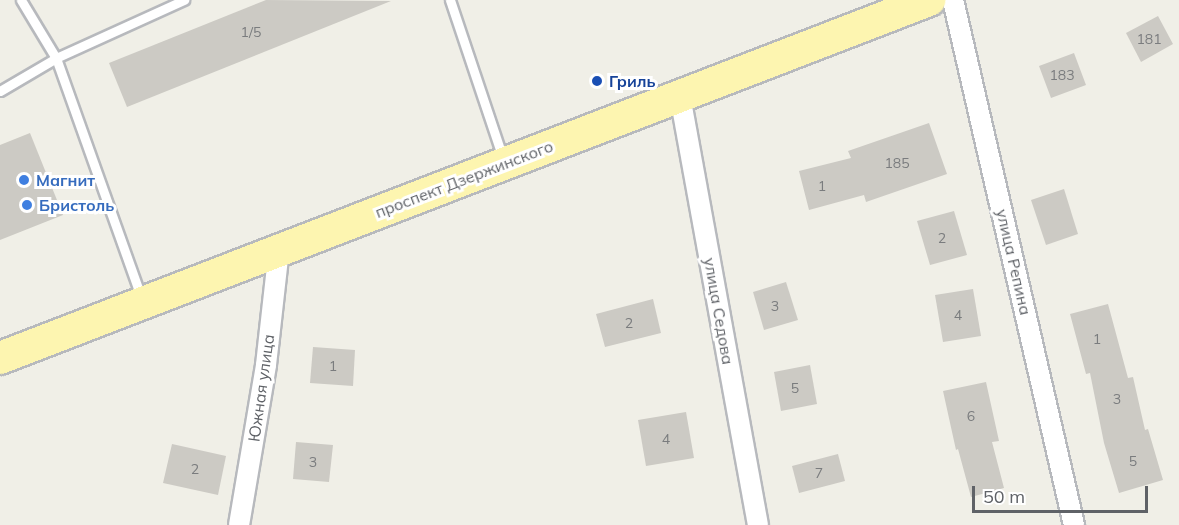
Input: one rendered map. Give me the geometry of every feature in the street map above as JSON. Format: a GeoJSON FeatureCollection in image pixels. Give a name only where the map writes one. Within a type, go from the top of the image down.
{"type":"FeatureCollection","features":[{"type":"Feature","properties":{"kind":"main road","name":"проспект Дзержинского"},"geometry":{"type":"LineString","coordinates":[[0,358],[928,0]]}},
{"type":"Feature","properties":{"kind":"street","name":"улица Репина"},"geometry":{"type":"LineString","coordinates":[[953,0],[1074,525]]}},
{"type":"Feature","properties":{"kind":"street","name":"улица Седова"},"geometry":{"type":"LineString","coordinates":[[680,96],[758,525]]}},
{"type":"Feature","properties":{"kind":"street","name":"Южная улица"},"geometry":{"type":"LineString","coordinates":[[239,525],[266,365],[279,250]]}},
{"type":"Feature","properties":{"kind":"lane"},"geometry":{"type":"LineString","coordinates":[[21,0],[56,58],[143,302]]}},
{"type":"Feature","properties":{"kind":"lane"},"geometry":{"type":"LineString","coordinates":[[450,0],[505,163]]}},
{"type":"Feature","properties":{"kind":"lane"},"geometry":{"type":"LineString","coordinates":[[0,91],[56,58],[181,1]]}},
{"type":"Feature","properties":{"kind":"building"},"geometry":{"type":"Polygon","coordinates":[[[266,0],[391,1],[127,107],[109,63],[266,0]]]}},
{"type":"Feature","properties":{"kind":"building"},"geometry":{"type":"Polygon","coordinates":[[[1158,16],[1173,44],[1141,62],[1126,33],[1158,16]]]}},
{"type":"Feature","properties":{"kind":"building"},"geometry":{"type":"Polygon","coordinates":[[[1074,53],[1086,85],[1051,98],[1039,66],[1074,53]]]}},
{"type":"Feature","properties":{"kind":"building"},"geometry":{"type":"Polygon","coordinates":[[[929,123],[947,174],[866,202],[864,195],[809,210],[799,171],[851,158],[848,151],[929,123]]]}},
{"type":"Feature","properties":{"kind":"building","name":"Магнит"},"geometry":{"type":"Polygon","coordinates":[[[30,133],[63,215],[0,240],[0,145],[30,133]]]}},
{"type":"Feature","properties":{"kind":"building"},"geometry":{"type":"Polygon","coordinates":[[[1064,189],[1078,234],[1046,245],[1031,200],[1064,189]]]}},
{"type":"Feature","properties":{"kind":"building"},"geometry":{"type":"Polygon","coordinates":[[[954,211],[967,255],[930,265],[917,221],[954,211]]]}},
{"type":"Feature","properties":{"kind":"building"},"geometry":{"type":"Polygon","coordinates":[[[786,282],[798,320],[764,330],[753,292],[786,282]]]}},
{"type":"Feature","properties":{"kind":"building"},"geometry":{"type":"Polygon","coordinates":[[[973,289],[981,336],[943,342],[935,295],[973,289]]]}},
{"type":"Feature","properties":{"kind":"building"},"geometry":{"type":"Polygon","coordinates":[[[653,299],[661,333],[605,347],[596,314],[653,299]]]}},
{"type":"Feature","properties":{"kind":"building"},"geometry":{"type":"Polygon","coordinates":[[[1108,304],[1128,378],[1133,377],[1145,430],[1148,429],[1163,480],[1119,493],[1104,443],[1090,373],[1086,374],[1070,314],[1108,304]]]}},
{"type":"Feature","properties":{"kind":"building"},"geometry":{"type":"Polygon","coordinates":[[[313,347],[355,350],[353,386],[310,383],[313,347]]]}},
{"type":"Feature","properties":{"kind":"building"},"geometry":{"type":"Polygon","coordinates":[[[810,365],[817,404],[781,411],[774,372],[810,365]]]}},
{"type":"Feature","properties":{"kind":"building"},"geometry":{"type":"Polygon","coordinates":[[[986,382],[999,441],[992,442],[1004,488],[971,497],[958,449],[956,450],[943,391],[986,382]]]}},
{"type":"Feature","properties":{"kind":"building"},"geometry":{"type":"Polygon","coordinates":[[[686,412],[694,458],[646,466],[638,420],[686,412]]]}},
{"type":"Feature","properties":{"kind":"building"},"geometry":{"type":"Polygon","coordinates":[[[296,442],[333,445],[329,482],[293,479],[296,442]]]}},
{"type":"Feature","properties":{"kind":"building"},"geometry":{"type":"Polygon","coordinates":[[[172,444],[226,456],[218,495],[163,483],[172,444]]]}},
{"type":"Feature","properties":{"kind":"building"},"geometry":{"type":"Polygon","coordinates":[[[838,454],[845,481],[799,493],[792,466],[838,454]]]}},
{"type":"Feature","properties":{"kind":"place","name":"Гриль"},"geometry":{"type":"Point","coordinates":[597,81]}},
{"type":"Feature","properties":{"kind":"place","name":"Магнит"},"geometry":{"type":"Point","coordinates":[24,180]}},
{"type":"Feature","properties":{"kind":"place","name":"Бристоль"},"geometry":{"type":"Point","coordinates":[27,205]}}]}
